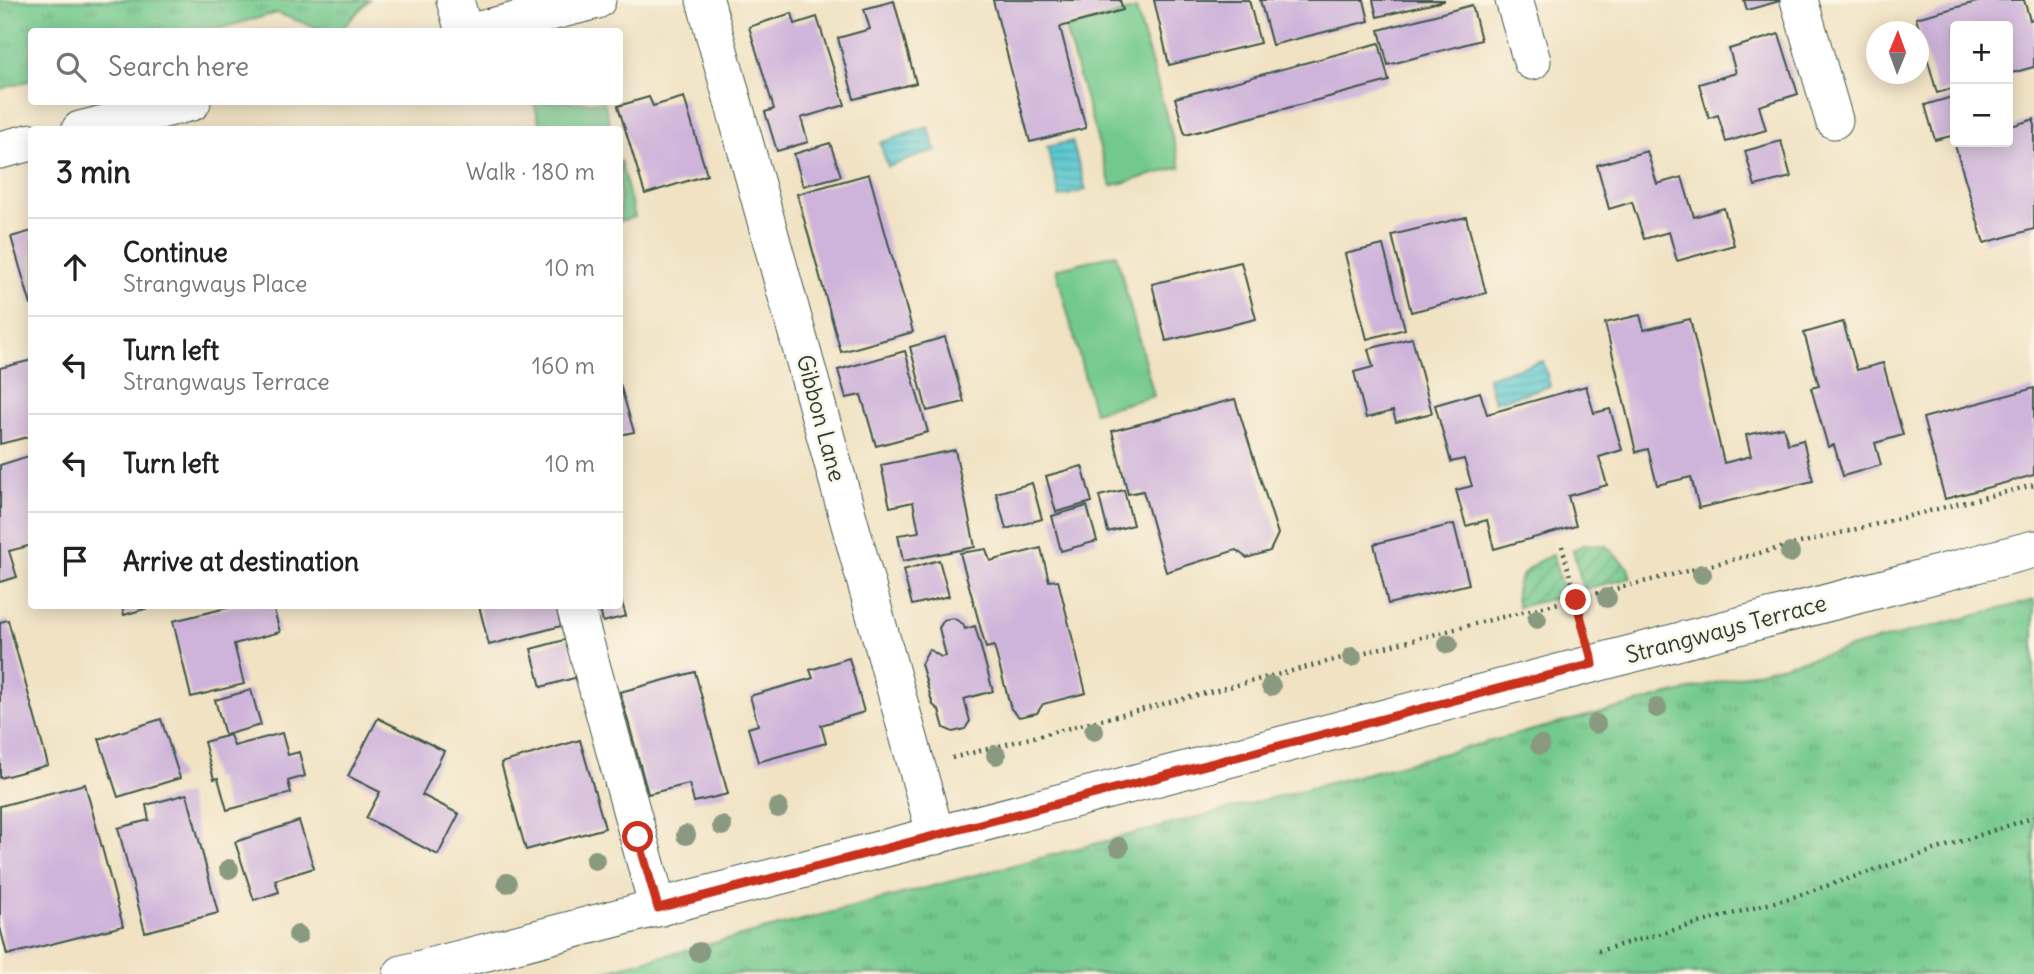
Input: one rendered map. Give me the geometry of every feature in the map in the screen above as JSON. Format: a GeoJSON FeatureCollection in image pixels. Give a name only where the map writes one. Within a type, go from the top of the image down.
{"type":"FeatureCollection","features":[{"type":"Feature","properties":{"kind":"street"},"geometry":{"type":"LineString","coordinates":[[455,0],[463,28]]}},
{"type":"Feature","properties":{"kind":"street"},"geometry":{"type":"LineString","coordinates":[[487,28],[597,0]]}},
{"type":"Feature","properties":{"kind":"street","name":"Gibbon Lane"},"geometry":{"type":"LineString","coordinates":[[705,0],[936,836]]}},
{"type":"Feature","properties":{"kind":"street"},"geometry":{"type":"LineString","coordinates":[[1514,0],[1532,61]]}},
{"type":"Feature","properties":{"kind":"street"},"geometry":{"type":"LineString","coordinates":[[1799,0],[1834,120]]}},
{"type":"Feature","properties":{"kind":"street"},"geometry":{"type":"LineString","coordinates":[[96,126],[180,105]]}},
{"type":"Feature","properties":{"kind":"street"},"geometry":{"type":"LineString","coordinates":[[0,150],[28,143]]}},
{"type":"Feature","properties":{"kind":"street","name":"Strangways Terrace"},"geometry":{"type":"LineString","coordinates":[[402,974],[2034,549]]}},
{"type":"Feature","properties":{"kind":"street"},"geometry":{"type":"LineString","coordinates":[[576,609],[658,908]]}},
{"type":"Feature","properties":{"kind":"path"},"geometry":{"type":"LineString","coordinates":[[948,759],[2034,485]]}},
{"type":"Feature","properties":{"kind":"path"},"geometry":{"type":"LineString","coordinates":[[1562,545],[1593,664]]}},
{"type":"Feature","properties":{"kind":"path"},"geometry":{"type":"LineString","coordinates":[[1598,951],[1793,897],[2034,817]]}},
{"type":"Feature","properties":{"kind":"green space"},"geometry":{"type":"Polygon","coordinates":[[[0,0],[369,0],[343,28],[317,28],[277,13],[221,28],[28,28],[28,81],[0,89],[0,0]]]}},
{"type":"Feature","properties":{"kind":"green space"},"geometry":{"type":"Polygon","coordinates":[[[1136,9],[1181,167],[1111,186],[1065,29],[1136,9]]]}},
{"type":"Feature","properties":{"kind":"green space"},"geometry":{"type":"Polygon","coordinates":[[[535,105],[605,105],[610,126],[540,126],[535,105]]]}},
{"type":"Feature","properties":{"kind":"green space"},"geometry":{"type":"Polygon","coordinates":[[[623,171],[635,217],[623,220],[623,171]]]}},
{"type":"Feature","properties":{"kind":"green space"},"geometry":{"type":"Polygon","coordinates":[[[1116,254],[1154,396],[1094,412],[1056,269],[1116,254]]]}},
{"type":"Feature","properties":{"kind":"green space"},"geometry":{"type":"Polygon","coordinates":[[[1586,544],[1606,546],[1628,568],[1631,578],[1583,589],[1573,550],[1586,544]]]}},
{"type":"Feature","properties":{"kind":"green space"},"geometry":{"type":"Polygon","coordinates":[[[1553,555],[1564,596],[1518,607],[1516,589],[1519,581],[1529,568],[1553,555]]]}},
{"type":"Feature","properties":{"kind":"green space"},"geometry":{"type":"Polygon","coordinates":[[[2034,600],[2034,974],[594,974],[2034,600]]]}},
{"type":"Feature","properties":{"kind":"water"},"geometry":{"type":"Polygon","coordinates":[[[928,127],[936,150],[888,167],[880,143],[928,127]]]}},
{"type":"Feature","properties":{"kind":"water"},"geometry":{"type":"Polygon","coordinates":[[[1072,141],[1086,190],[1060,197],[1047,147],[1072,141]]]}},
{"type":"Feature","properties":{"kind":"water"},"geometry":{"type":"Polygon","coordinates":[[[1543,361],[1550,386],[1494,402],[1487,377],[1543,361]]]}},
{"type":"Feature","properties":{"kind":"building"},"geometry":{"type":"Polygon","coordinates":[[[993,0],[1120,0],[1123,10],[1060,27],[1086,128],[1030,142],[993,0]]]}},
{"type":"Feature","properties":{"kind":"building"},"geometry":{"type":"Polygon","coordinates":[[[1154,0],[1249,0],[1260,43],[1169,65],[1154,0]]]}},
{"type":"Feature","properties":{"kind":"building"},"geometry":{"type":"Polygon","coordinates":[[[1260,0],[1364,0],[1369,21],[1272,45],[1260,0]]]}},
{"type":"Feature","properties":{"kind":"building"},"geometry":{"type":"Polygon","coordinates":[[[1373,0],[1444,0],[1444,1],[1377,17],[1373,0]]]}},
{"type":"Feature","properties":{"kind":"building"},"geometry":{"type":"Polygon","coordinates":[[[1744,0],[1780,0],[1780,1],[1747,10],[1744,0]]]}},
{"type":"Feature","properties":{"kind":"building"},"geometry":{"type":"Polygon","coordinates":[[[1984,0],[2024,0],[2030,20],[2034,19],[2034,67],[2013,73],[2013,21],[1950,21],[1950,89],[1937,93],[1929,64],[1929,21],[1917,21],[1916,18],[1984,0]]]}},
{"type":"Feature","properties":{"kind":"building"},"geometry":{"type":"Polygon","coordinates":[[[894,1],[916,83],[854,99],[838,38],[870,29],[864,9],[894,1]]]}},
{"type":"Feature","properties":{"kind":"building"},"geometry":{"type":"Polygon","coordinates":[[[1472,5],[1481,40],[1388,65],[1379,30],[1472,5]]]}},
{"type":"Feature","properties":{"kind":"building"},"geometry":{"type":"Polygon","coordinates":[[[792,13],[795,24],[817,17],[845,105],[801,118],[808,142],[777,151],[765,112],[774,109],[749,27],[792,13]]]}},
{"type":"Feature","properties":{"kind":"building"},"geometry":{"type":"Polygon","coordinates":[[[1779,34],[1798,94],[1759,106],[1766,130],[1726,142],[1718,115],[1709,118],[1699,84],[1736,73],[1729,49],[1779,34]]]}},
{"type":"Feature","properties":{"kind":"building"},"geometry":{"type":"Polygon","coordinates":[[[1379,43],[1389,81],[1185,135],[1175,98],[1379,43]]]}},
{"type":"Feature","properties":{"kind":"building"},"geometry":{"type":"Polygon","coordinates":[[[649,97],[653,106],[684,97],[707,175],[645,194],[618,106],[649,97]]]}},
{"type":"Feature","properties":{"kind":"building"},"geometry":{"type":"Polygon","coordinates":[[[1950,98],[1950,136],[1935,140],[1925,105],[1950,98]]]}},
{"type":"Feature","properties":{"kind":"building"},"geometry":{"type":"Polygon","coordinates":[[[2034,119],[2034,229],[1984,243],[1955,147],[2013,147],[2013,125],[2034,119]]]}},
{"type":"Feature","properties":{"kind":"building"},"geometry":{"type":"Polygon","coordinates":[[[1781,141],[1791,177],[1755,186],[1745,151],[1781,141]]]}},
{"type":"Feature","properties":{"kind":"building"},"geometry":{"type":"Polygon","coordinates":[[[830,143],[841,176],[803,186],[794,154],[830,143]]]}},
{"type":"Feature","properties":{"kind":"building"},"geometry":{"type":"Polygon","coordinates":[[[1647,151],[1657,184],[1682,177],[1694,217],[1724,208],[1734,245],[1677,261],[1669,232],[1644,239],[1632,202],[1609,209],[1597,165],[1647,151]]]}},
{"type":"Feature","properties":{"kind":"building"},"geometry":{"type":"Polygon","coordinates":[[[869,174],[913,332],[841,352],[797,194],[869,174]]]}},
{"type":"Feature","properties":{"kind":"building"},"geometry":{"type":"Polygon","coordinates":[[[1466,217],[1486,293],[1411,312],[1392,235],[1466,217]]]}},
{"type":"Feature","properties":{"kind":"building"},"geometry":{"type":"Polygon","coordinates":[[[28,232],[28,295],[11,237],[28,232]]]}},
{"type":"Feature","properties":{"kind":"building"},"geometry":{"type":"Polygon","coordinates":[[[1383,245],[1405,329],[1367,339],[1345,254],[1383,245]]]}},
{"type":"Feature","properties":{"kind":"building"},"geometry":{"type":"Polygon","coordinates":[[[1241,262],[1256,319],[1166,341],[1152,284],[1241,262]]]}},
{"type":"Feature","properties":{"kind":"building"},"geometry":{"type":"Polygon","coordinates":[[[1640,315],[1644,330],[1690,319],[1724,463],[1751,456],[1746,435],[1783,427],[1788,444],[1803,440],[1813,481],[1699,508],[1691,477],[1657,485],[1648,449],[1636,452],[1605,323],[1640,315]]]}},
{"type":"Feature","properties":{"kind":"building"},"geometry":{"type":"Polygon","coordinates":[[[1843,322],[1857,370],[1883,363],[1903,435],[1875,443],[1881,465],[1843,476],[1834,445],[1828,447],[1811,388],[1819,386],[1804,333],[1843,322]]]}},
{"type":"Feature","properties":{"kind":"building"},"geometry":{"type":"Polygon","coordinates":[[[945,337],[964,402],[927,411],[910,347],[945,337]]]}},
{"type":"Feature","properties":{"kind":"building"},"geometry":{"type":"Polygon","coordinates":[[[1412,338],[1432,413],[1396,422],[1393,411],[1366,418],[1354,372],[1373,367],[1368,349],[1412,338]]]}},
{"type":"Feature","properties":{"kind":"building"},"geometry":{"type":"Polygon","coordinates":[[[905,351],[928,432],[876,446],[861,395],[846,398],[838,370],[905,351]]]}},
{"type":"Feature","properties":{"kind":"building"},"geometry":{"type":"Polygon","coordinates":[[[28,361],[28,437],[0,444],[0,368],[28,361]]]}},
{"type":"Feature","properties":{"kind":"building"},"geometry":{"type":"Polygon","coordinates":[[[1586,386],[1594,413],[1610,409],[1622,450],[1599,457],[1607,485],[1568,496],[1576,526],[1494,549],[1487,520],[1466,526],[1456,490],[1472,486],[1464,459],[1451,462],[1435,405],[1480,392],[1487,414],[1586,386]]]}},
{"type":"Feature","properties":{"kind":"building"},"geometry":{"type":"Polygon","coordinates":[[[2034,388],[2034,475],[1945,499],[1923,418],[2034,388]]]}},
{"type":"Feature","properties":{"kind":"building"},"geometry":{"type":"Polygon","coordinates":[[[623,394],[634,432],[623,434],[623,394]]]}},
{"type":"Feature","properties":{"kind":"building"},"geometry":{"type":"Polygon","coordinates":[[[1235,399],[1278,534],[1270,551],[1247,558],[1236,550],[1166,572],[1143,491],[1128,494],[1112,431],[1235,399]]]}},
{"type":"Feature","properties":{"kind":"building"},"geometry":{"type":"Polygon","coordinates":[[[955,450],[975,547],[903,561],[898,535],[919,532],[913,502],[890,507],[881,465],[955,450]]]}},
{"type":"Feature","properties":{"kind":"building"},"geometry":{"type":"Polygon","coordinates":[[[28,456],[28,546],[9,551],[17,577],[0,582],[0,465],[28,456]]]}},
{"type":"Feature","properties":{"kind":"building"},"geometry":{"type":"Polygon","coordinates":[[[1082,466],[1092,502],[1056,512],[1046,476],[1082,466]]]}},
{"type":"Feature","properties":{"kind":"building"},"geometry":{"type":"Polygon","coordinates":[[[1032,483],[1042,519],[1006,529],[996,493],[1032,483]]]}},
{"type":"Feature","properties":{"kind":"building"},"geometry":{"type":"Polygon","coordinates":[[[1124,490],[1133,525],[1108,532],[1099,496],[1124,490]]]}},
{"type":"Feature","properties":{"kind":"building"},"geometry":{"type":"Polygon","coordinates":[[[1087,506],[1097,541],[1061,551],[1052,516],[1087,506]]]}},
{"type":"Feature","properties":{"kind":"building"},"geometry":{"type":"Polygon","coordinates":[[[1454,524],[1469,584],[1388,604],[1374,544],[1454,524]]]}},
{"type":"Feature","properties":{"kind":"building"},"geometry":{"type":"Polygon","coordinates":[[[1041,548],[1049,581],[1058,580],[1086,693],[1043,704],[1037,713],[1019,717],[1011,709],[994,646],[986,648],[960,553],[986,549],[990,561],[1041,548]]]}},
{"type":"Feature","properties":{"kind":"building"},"geometry":{"type":"Polygon","coordinates":[[[939,560],[949,596],[912,605],[903,570],[939,560]]]}},
{"type":"Feature","properties":{"kind":"building"},"geometry":{"type":"Polygon","coordinates":[[[623,606],[626,616],[603,622],[600,609],[623,609],[623,606]]]}},
{"type":"Feature","properties":{"kind":"building"},"geometry":{"type":"Polygon","coordinates":[[[123,609],[145,609],[124,615],[123,609]]]}},
{"type":"Feature","properties":{"kind":"building"},"geometry":{"type":"Polygon","coordinates":[[[223,609],[274,609],[280,632],[234,644],[244,684],[191,697],[173,621],[223,609]]]}},
{"type":"Feature","properties":{"kind":"building"},"geometry":{"type":"Polygon","coordinates":[[[480,609],[557,609],[561,626],[489,645],[480,609]]]}},
{"type":"Feature","properties":{"kind":"building"},"geometry":{"type":"Polygon","coordinates":[[[953,618],[963,624],[965,629],[975,626],[993,691],[964,699],[970,721],[965,729],[953,732],[944,728],[939,710],[933,705],[921,664],[929,649],[941,657],[946,656],[939,628],[944,620],[953,618]]]}},
{"type":"Feature","properties":{"kind":"building"},"geometry":{"type":"Polygon","coordinates":[[[8,620],[48,765],[0,778],[0,622],[8,620]]]}},
{"type":"Feature","properties":{"kind":"building"},"geometry":{"type":"Polygon","coordinates":[[[568,639],[578,677],[541,687],[531,649],[568,639]]]}},
{"type":"Feature","properties":{"kind":"building"},"geometry":{"type":"Polygon","coordinates":[[[849,658],[864,712],[821,725],[826,743],[758,762],[748,728],[758,725],[750,696],[813,678],[810,670],[849,658]]]}},
{"type":"Feature","properties":{"kind":"building"},"geometry":{"type":"Polygon","coordinates":[[[695,672],[728,794],[694,802],[689,784],[648,794],[620,692],[695,672]]]}},
{"type":"Feature","properties":{"kind":"building"},"geometry":{"type":"Polygon","coordinates":[[[251,690],[261,725],[225,735],[215,700],[251,690]]]}},
{"type":"Feature","properties":{"kind":"building"},"geometry":{"type":"Polygon","coordinates":[[[378,718],[444,751],[422,795],[459,814],[438,855],[366,818],[380,792],[348,776],[378,718]]]}},
{"type":"Feature","properties":{"kind":"building"},"geometry":{"type":"Polygon","coordinates":[[[161,719],[180,778],[118,797],[99,739],[161,719]]]}},
{"type":"Feature","properties":{"kind":"building"},"geometry":{"type":"Polygon","coordinates":[[[282,733],[288,755],[299,752],[305,776],[288,781],[291,793],[227,810],[218,778],[214,779],[204,742],[230,735],[234,746],[282,733]]]}},
{"type":"Feature","properties":{"kind":"building"},"geometry":{"type":"Polygon","coordinates":[[[580,740],[605,828],[526,850],[501,763],[580,740]]]}},
{"type":"Feature","properties":{"kind":"building"},"geometry":{"type":"Polygon","coordinates":[[[85,784],[123,926],[7,955],[0,927],[0,806],[85,784]]]}},
{"type":"Feature","properties":{"kind":"building"},"geometry":{"type":"Polygon","coordinates":[[[187,794],[218,913],[145,932],[118,828],[149,820],[146,805],[187,794]]]}},
{"type":"Feature","properties":{"kind":"building"},"geometry":{"type":"Polygon","coordinates":[[[299,821],[314,868],[275,880],[279,892],[254,900],[235,842],[299,821]]]}},
{"type":"Feature","properties":{"kind":"route"},"geometry":{"type":"LineString","coordinates":[[638,837],[658,908],[1593,664],[1576,600]]}}]}
